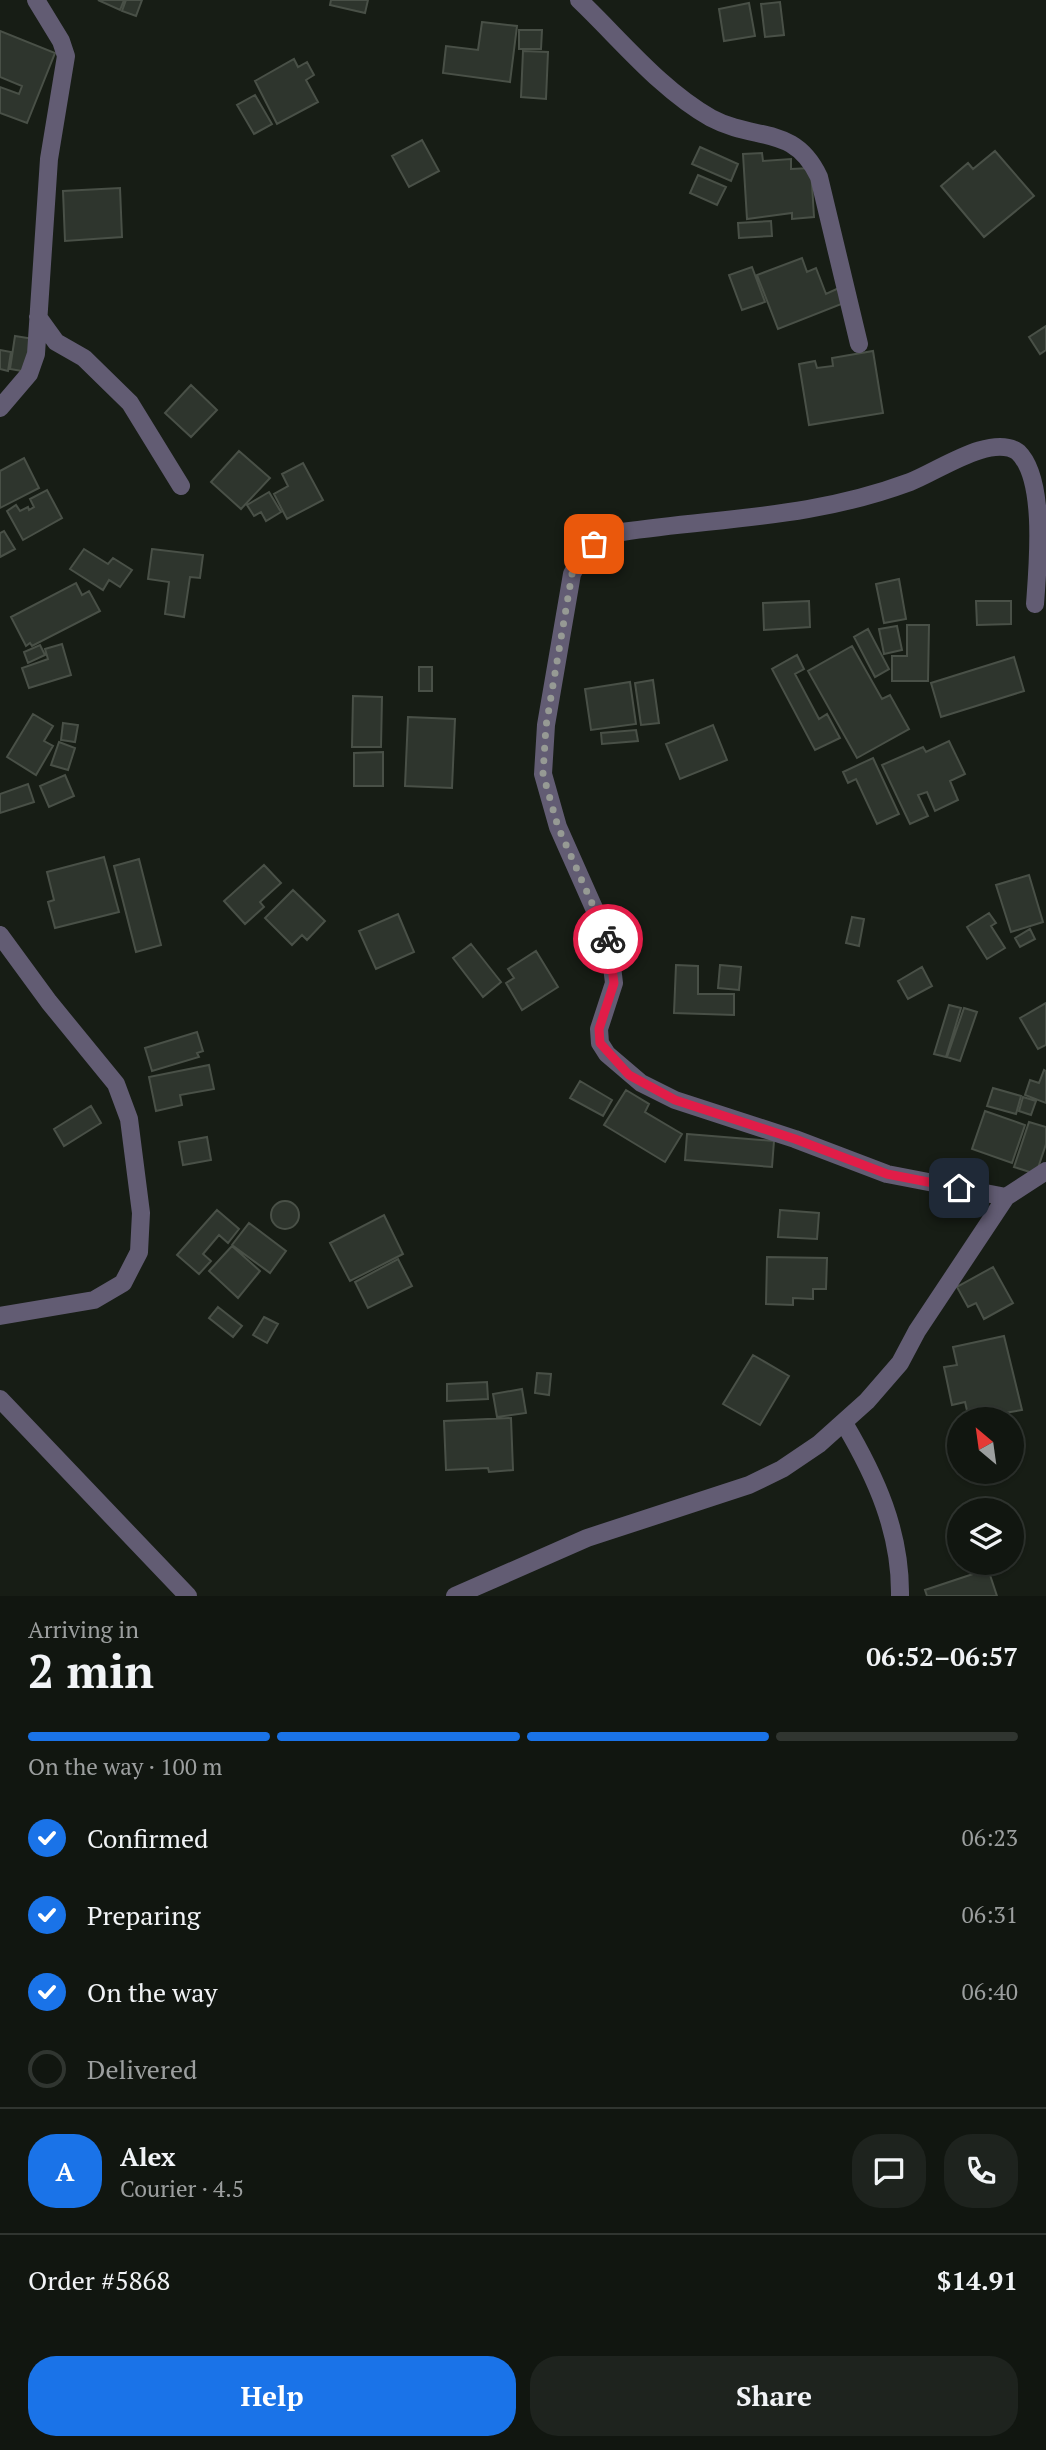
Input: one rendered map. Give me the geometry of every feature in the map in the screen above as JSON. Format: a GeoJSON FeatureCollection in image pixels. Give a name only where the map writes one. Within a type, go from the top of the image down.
{"type":"FeatureCollection","features":[{"type":"Feature","properties":{"kind":"street"},"geometry":{"type":"LineString","coordinates":[[0,408],[29,374],[36,354],[49,159],[66,56],[36,0]]}},
{"type":"Feature","properties":{"kind":"street"},"geometry":{"type":"LineString","coordinates":[[579,0],[700,111],[728,126],[792,143],[808,155],[819,177],[859,344]]}},
{"type":"Feature","properties":{"kind":"street"},"geometry":{"type":"LineString","coordinates":[[38,317],[56,342],[84,358],[130,403],[181,486]]}},
{"type":"Feature","properties":{"kind":"street"},"geometry":{"type":"LineString","coordinates":[[1006,1197],[887,1174],[795,1139],[675,1100],[641,1083],[615,1063],[599,1037],[603,1014],[614,983],[609,942],[558,827],[548,799],[542,755],[572,574],[586,550],[605,537],[622,532],[741,521],[843,503],[919,478],[991,446],[1007,447],[1024,457],[1042,496],[1035,604]]}},
{"type":"Feature","properties":{"kind":"street"},"geometry":{"type":"LineString","coordinates":[[0,935],[49,1002],[116,1084],[129,1119],[141,1213],[139,1252],[123,1283],[94,1300],[0,1316]]}},
{"type":"Feature","properties":{"kind":"street"},"geometry":{"type":"LineString","coordinates":[[455,1596],[587,1538],[749,1485],[782,1469],[844,1423],[884,1384],[900,1363],[916,1331],[1006,1197],[1046,1171]]}},
{"type":"Feature","properties":{"kind":"street"},"geometry":{"type":"LineString","coordinates":[[0,1399],[188,1596]]}},
{"type":"Feature","properties":{"kind":"street"},"geometry":{"type":"LineString","coordinates":[[844,1423],[880,1491],[895,1546],[900,1596]]}},
{"type":"Feature","properties":{"kind":"building"},"geometry":{"type":"Polygon","coordinates":[[[98,0],[124,0],[120,10],[98,0]]]}},
{"type":"Feature","properties":{"kind":"building"},"geometry":{"type":"Polygon","coordinates":[[[126,0],[142,0],[136,16],[122,11],[126,0]]]}},
{"type":"Feature","properties":{"kind":"building"},"geometry":{"type":"Polygon","coordinates":[[[331,0],[368,0],[365,13],[330,5],[331,0]]]}},
{"type":"Feature","properties":{"kind":"building"},"geometry":{"type":"Polygon","coordinates":[[[780,2],[784,35],[765,37],[761,4],[780,2]]]}},
{"type":"Feature","properties":{"kind":"building"},"geometry":{"type":"Polygon","coordinates":[[[749,3],[755,36],[724,41],[719,9],[749,3]]]}},
{"type":"Feature","properties":{"kind":"building"},"geometry":{"type":"Polygon","coordinates":[[[482,22],[517,26],[510,82],[443,73],[446,46],[478,50],[482,22]]]}},
{"type":"Feature","properties":{"kind":"building"},"geometry":{"type":"Polygon","coordinates":[[[519,30],[542,30],[541,49],[519,49],[519,30]]]}},
{"type":"Feature","properties":{"kind":"building"},"geometry":{"type":"Polygon","coordinates":[[[0,31],[55,53],[27,123],[0,113],[0,87],[19,94],[22,86],[0,77],[0,31]]]}},
{"type":"Feature","properties":{"kind":"building"},"geometry":{"type":"Polygon","coordinates":[[[523,51],[548,52],[546,99],[521,97],[523,51]]]}},
{"type":"Feature","properties":{"kind":"building"},"geometry":{"type":"Polygon","coordinates":[[[294,59],[298,67],[307,62],[314,75],[306,80],[318,102],[277,124],[255,81],[294,59]]]}},
{"type":"Feature","properties":{"kind":"building"},"geometry":{"type":"Polygon","coordinates":[[[255,95],[272,124],[254,134],[237,105],[255,95]]]}},
{"type":"Feature","properties":{"kind":"building"},"geometry":{"type":"Polygon","coordinates":[[[422,140],[439,171],[409,187],[392,156],[422,140]]]}},
{"type":"Feature","properties":{"kind":"building"},"geometry":{"type":"Polygon","coordinates":[[[700,147],[738,164],[731,181],[692,164],[700,147]]]}},
{"type":"Feature","properties":{"kind":"building"},"geometry":{"type":"Polygon","coordinates":[[[995,151],[1034,196],[984,237],[941,186],[968,163],[973,169],[995,151]]]}},
{"type":"Feature","properties":{"kind":"building"},"geometry":{"type":"Polygon","coordinates":[[[762,153],[763,161],[791,159],[791,169],[811,168],[814,217],[792,219],[792,213],[747,219],[743,154],[762,153]]]}},
{"type":"Feature","properties":{"kind":"building"},"geometry":{"type":"Polygon","coordinates":[[[698,175],[726,187],[717,205],[690,193],[698,175]]]}},
{"type":"Feature","properties":{"kind":"building"},"geometry":{"type":"Polygon","coordinates":[[[120,188],[122,237],[65,241],[63,191],[120,188]]]}},
{"type":"Feature","properties":{"kind":"building"},"geometry":{"type":"Polygon","coordinates":[[[771,221],[772,236],[739,238],[738,223],[771,221]]]}},
{"type":"Feature","properties":{"kind":"building"},"geometry":{"type":"Polygon","coordinates":[[[802,258],[807,272],[816,268],[826,294],[839,288],[844,303],[778,329],[757,275],[802,258]]]}},
{"type":"Feature","properties":{"kind":"building"},"geometry":{"type":"Polygon","coordinates":[[[752,267],[765,302],[742,310],[729,275],[752,267]]]}},
{"type":"Feature","properties":{"kind":"building"},"geometry":{"type":"Polygon","coordinates":[[[1046,326],[1046,350],[1040,354],[1029,337],[1046,326]]]}},
{"type":"Feature","properties":{"kind":"building"},"geometry":{"type":"Polygon","coordinates":[[[15,336],[34,339],[28,372],[10,369],[15,336]]]}},
{"type":"Feature","properties":{"kind":"building"},"geometry":{"type":"Polygon","coordinates":[[[0,350],[11,352],[8,371],[0,369],[0,350]]]}},
{"type":"Feature","properties":{"kind":"building"},"geometry":{"type":"Polygon","coordinates":[[[873,351],[883,413],[809,425],[799,364],[815,361],[817,368],[833,366],[832,358],[873,351]]]}},
{"type":"Feature","properties":{"kind":"building"},"geometry":{"type":"Polygon","coordinates":[[[191,385],[217,410],[191,437],[165,413],[191,385]]]}},
{"type":"Feature","properties":{"kind":"building"},"geometry":{"type":"Polygon","coordinates":[[[239,451],[270,478],[241,509],[211,482],[239,451]]]}},
{"type":"Feature","properties":{"kind":"building"},"geometry":{"type":"Polygon","coordinates":[[[24,458],[39,488],[0,508],[0,471],[24,458]]]}},
{"type":"Feature","properties":{"kind":"building"},"geometry":{"type":"Polygon","coordinates":[[[303,463],[323,500],[287,519],[274,494],[288,486],[282,474],[303,463]]]}},
{"type":"Feature","properties":{"kind":"building"},"geometry":{"type":"Polygon","coordinates":[[[47,490],[62,518],[23,540],[7,511],[16,505],[20,511],[28,507],[29,510],[34,507],[30,499],[47,490]]]}},
{"type":"Feature","properties":{"kind":"building"},"geometry":{"type":"Polygon","coordinates":[[[269,492],[281,512],[266,521],[261,512],[254,516],[247,505],[269,492]]]}},
{"type":"Feature","properties":{"kind":"building"},"geometry":{"type":"Polygon","coordinates":[[[4,531],[15,549],[0,557],[0,533],[4,531]]]}},
{"type":"Feature","properties":{"kind":"building"},"geometry":{"type":"Polygon","coordinates":[[[84,549],[108,564],[113,558],[132,570],[120,587],[109,580],[103,590],[70,569],[84,549]]]}},
{"type":"Feature","properties":{"kind":"building"},"geometry":{"type":"Polygon","coordinates":[[[152,549],[203,555],[200,578],[190,577],[184,617],[165,614],[169,582],[148,579],[152,549]]]}},
{"type":"Feature","properties":{"kind":"building"},"geometry":{"type":"Polygon","coordinates":[[[899,579],[906,619],[884,623],[876,584],[899,579]]]}},
{"type":"Feature","properties":{"kind":"building"},"geometry":{"type":"Polygon","coordinates":[[[76,583],[82,595],[89,591],[100,611],[32,646],[30,643],[26,646],[11,617],[76,583]]]}},
{"type":"Feature","properties":{"kind":"building"},"geometry":{"type":"Polygon","coordinates":[[[809,601],[810,627],[764,630],[763,603],[809,601]]]}},
{"type":"Feature","properties":{"kind":"building"},"geometry":{"type":"Polygon","coordinates":[[[976,601],[1011,601],[1011,624],[977,625],[976,601]]]}},
{"type":"Feature","properties":{"kind":"building"},"geometry":{"type":"Polygon","coordinates":[[[907,625],[929,625],[928,681],[892,681],[892,656],[907,656],[907,625]]]}},
{"type":"Feature","properties":{"kind":"building"},"geometry":{"type":"Polygon","coordinates":[[[897,626],[902,650],[884,654],[879,629],[897,626]]]}},
{"type":"Feature","properties":{"kind":"building"},"geometry":{"type":"Polygon","coordinates":[[[868,629],[889,669],[875,677],[854,637],[868,629]]]}},
{"type":"Feature","properties":{"kind":"building"},"geometry":{"type":"Polygon","coordinates":[[[62,644],[71,675],[29,688],[22,668],[48,659],[45,649],[62,644]]]}},
{"type":"Feature","properties":{"kind":"building"},"geometry":{"type":"Polygon","coordinates":[[[40,645],[45,655],[28,663],[24,652],[40,645]]]}},
{"type":"Feature","properties":{"kind":"building"},"geometry":{"type":"Polygon","coordinates":[[[852,646],[882,699],[890,695],[909,729],[857,758],[808,671],[852,646]]]}},
{"type":"Feature","properties":{"kind":"building"},"geometry":{"type":"Polygon","coordinates":[[[797,655],[804,669],[795,674],[819,719],[827,714],[840,738],[815,750],[772,669],[797,655]]]}},
{"type":"Feature","properties":{"kind":"building"},"geometry":{"type":"Polygon","coordinates":[[[1014,657],[1024,691],[941,717],[931,683],[1014,657]]]}},
{"type":"Feature","properties":{"kind":"building"},"geometry":{"type":"Polygon","coordinates":[[[419,667],[432,667],[432,691],[419,691],[419,667]]]}},
{"type":"Feature","properties":{"kind":"building"},"geometry":{"type":"Polygon","coordinates":[[[653,680],[659,723],[641,725],[635,683],[653,680]]]}},
{"type":"Feature","properties":{"kind":"building"},"geometry":{"type":"Polygon","coordinates":[[[630,682],[636,724],[591,730],[585,689],[630,682]]]}},
{"type":"Feature","properties":{"kind":"building"},"geometry":{"type":"Polygon","coordinates":[[[353,696],[382,697],[381,747],[352,747],[353,696]]]}},
{"type":"Feature","properties":{"kind":"building"},"geometry":{"type":"Polygon","coordinates":[[[33,714],[53,726],[44,741],[53,746],[36,775],[7,757],[33,714]]]}},
{"type":"Feature","properties":{"kind":"building"},"geometry":{"type":"Polygon","coordinates":[[[408,717],[455,719],[452,788],[405,786],[408,717]]]}},
{"type":"Feature","properties":{"kind":"building"},"geometry":{"type":"Polygon","coordinates":[[[63,723],[78,725],[75,742],[61,740],[63,723]]]}},
{"type":"Feature","properties":{"kind":"building"},"geometry":{"type":"Polygon","coordinates":[[[713,725],[727,760],[680,779],[666,744],[713,725]]]}},
{"type":"Feature","properties":{"kind":"building"},"geometry":{"type":"Polygon","coordinates":[[[636,730],[638,741],[602,744],[601,733],[636,730]]]}},
{"type":"Feature","properties":{"kind":"building"},"geometry":{"type":"Polygon","coordinates":[[[949,741],[965,774],[950,781],[958,800],[935,811],[927,792],[918,795],[928,816],[910,824],[882,765],[923,747],[926,752],[949,741]]]}},
{"type":"Feature","properties":{"kind":"building"},"geometry":{"type":"Polygon","coordinates":[[[59,742],[75,748],[68,770],[51,765],[59,742]]]}},
{"type":"Feature","properties":{"kind":"building"},"geometry":{"type":"Polygon","coordinates":[[[383,752],[383,786],[354,786],[354,753],[383,752]]]}},
{"type":"Feature","properties":{"kind":"building"},"geometry":{"type":"Polygon","coordinates":[[[873,758],[899,814],[877,824],[856,779],[848,783],[843,772],[873,758]]]}},
{"type":"Feature","properties":{"kind":"building"},"geometry":{"type":"Polygon","coordinates":[[[65,775],[74,796],[49,807],[40,786],[65,775]]]}},
{"type":"Feature","properties":{"kind":"building"},"geometry":{"type":"Polygon","coordinates":[[[28,784],[34,802],[0,813],[0,794],[28,784]]]}},
{"type":"Feature","properties":{"kind":"building"},"geometry":{"type":"Polygon","coordinates":[[[104,857],[119,912],[55,928],[48,902],[54,900],[47,872],[104,857]]]}},
{"type":"Feature","properties":{"kind":"building"},"geometry":{"type":"Polygon","coordinates":[[[139,859],[161,945],[136,952],[114,866],[139,859]]]}},
{"type":"Feature","properties":{"kind":"building"},"geometry":{"type":"Polygon","coordinates":[[[264,865],[281,883],[260,902],[264,907],[245,924],[224,901],[264,865]]]}},
{"type":"Feature","properties":{"kind":"building"},"geometry":{"type":"Polygon","coordinates":[[[1029,875],[1043,922],[1011,932],[996,885],[1029,875]]]}},
{"type":"Feature","properties":{"kind":"building"},"geometry":{"type":"Polygon","coordinates":[[[293,890],[325,921],[307,940],[302,935],[292,945],[265,918],[293,890]]]}},
{"type":"Feature","properties":{"kind":"building"},"geometry":{"type":"Polygon","coordinates":[[[989,913],[996,923],[991,926],[1005,948],[987,959],[967,927],[989,913]]]}},
{"type":"Feature","properties":{"kind":"building"},"geometry":{"type":"Polygon","coordinates":[[[398,914],[414,952],[376,969],[359,931],[398,914]]]}},
{"type":"Feature","properties":{"kind":"building"},"geometry":{"type":"Polygon","coordinates":[[[852,917],[864,919],[859,946],[846,943],[852,917]]]}},
{"type":"Feature","properties":{"kind":"building"},"geometry":{"type":"Polygon","coordinates":[[[1030,929],[1035,939],[1020,947],[1015,938],[1030,929]]]}},
{"type":"Feature","properties":{"kind":"building"},"geometry":{"type":"Polygon","coordinates":[[[471,944],[501,982],[483,997],[453,958],[471,944]]]}},
{"type":"Feature","properties":{"kind":"building"},"geometry":{"type":"Polygon","coordinates":[[[536,951],[558,987],[522,1010],[506,983],[514,978],[508,969],[536,951]]]}},
{"type":"Feature","properties":{"kind":"building"},"geometry":{"type":"Polygon","coordinates":[[[676,965],[698,966],[698,994],[734,994],[734,1015],[674,1013],[676,965]]]}},
{"type":"Feature","properties":{"kind":"building"},"geometry":{"type":"Polygon","coordinates":[[[720,965],[741,967],[739,990],[718,988],[720,965]]]}},
{"type":"Feature","properties":{"kind":"building"},"geometry":{"type":"Polygon","coordinates":[[[922,967],[932,986],[908,999],[898,981],[922,967]]]}},
{"type":"Feature","properties":{"kind":"building"},"geometry":{"type":"Polygon","coordinates":[[[1046,1003],[1046,1045],[1038,1049],[1020,1018],[1046,1003]]]}},
{"type":"Feature","properties":{"kind":"building"},"geometry":{"type":"Polygon","coordinates":[[[949,1005],[961,1008],[946,1057],[934,1054],[949,1005]]]}},
{"type":"Feature","properties":{"kind":"building"},"geometry":{"type":"Polygon","coordinates":[[[964,1008],[977,1012],[960,1061],[947,1057],[964,1008]]]}},
{"type":"Feature","properties":{"kind":"building"},"geometry":{"type":"Polygon","coordinates":[[[197,1032],[203,1051],[197,1053],[199,1057],[152,1071],[145,1048],[197,1032]]]}},
{"type":"Feature","properties":{"kind":"building"},"geometry":{"type":"Polygon","coordinates":[[[209,1065],[214,1089],[180,1095],[182,1105],[156,1111],[149,1077],[209,1065]]]}},
{"type":"Feature","properties":{"kind":"building"},"geometry":{"type":"Polygon","coordinates":[[[1044,1070],[1046,1103],[1025,1095],[1030,1080],[1039,1083],[1044,1070]]]}},
{"type":"Feature","properties":{"kind":"building"},"geometry":{"type":"Polygon","coordinates":[[[580,1081],[612,1100],[603,1116],[570,1098],[580,1081]]]}},
{"type":"Feature","properties":{"kind":"building"},"geometry":{"type":"Polygon","coordinates":[[[993,1088],[1021,1096],[1016,1114],[987,1106],[993,1088]]]}},
{"type":"Feature","properties":{"kind":"building"},"geometry":{"type":"Polygon","coordinates":[[[626,1090],[649,1104],[645,1112],[682,1134],[665,1162],[604,1125],[626,1090]]]}},
{"type":"Feature","properties":{"kind":"building"},"geometry":{"type":"Polygon","coordinates":[[[1023,1097],[1036,1101],[1031,1115],[1019,1111],[1023,1097]]]}},
{"type":"Feature","properties":{"kind":"building"},"geometry":{"type":"Polygon","coordinates":[[[91,1106],[101,1123],[64,1146],[54,1129],[91,1106]]]}},
{"type":"Feature","properties":{"kind":"building"},"geometry":{"type":"Polygon","coordinates":[[[985,1111],[1025,1125],[1012,1163],[972,1149],[985,1111]]]}},
{"type":"Feature","properties":{"kind":"building"},"geometry":{"type":"Polygon","coordinates":[[[1029,1122],[1046,1127],[1046,1144],[1036,1174],[1014,1167],[1029,1122]]]}},
{"type":"Feature","properties":{"kind":"building"},"geometry":{"type":"Polygon","coordinates":[[[687,1134],[774,1141],[772,1167],[685,1160],[687,1134]]]}},
{"type":"Feature","properties":{"kind":"building"},"geometry":{"type":"Polygon","coordinates":[[[207,1137],[211,1160],[183,1165],[179,1142],[207,1137]]]}},
{"type":"Feature","properties":{"kind":"building"},"geometry":{"type":"Polygon","coordinates":[[[285,1201],[295,1205],[299,1215],[295,1225],[285,1229],[275,1225],[271,1215],[275,1205],[285,1201]]]}},
{"type":"Feature","properties":{"kind":"building"},"geometry":{"type":"Polygon","coordinates":[[[217,1210],[239,1229],[228,1243],[219,1235],[203,1254],[211,1261],[199,1274],[177,1255],[217,1210]]]}},
{"type":"Feature","properties":{"kind":"building"},"geometry":{"type":"Polygon","coordinates":[[[780,1210],[819,1213],[817,1239],[778,1237],[780,1210]]]}},
{"type":"Feature","properties":{"kind":"building"},"geometry":{"type":"Polygon","coordinates":[[[384,1215],[403,1254],[350,1281],[330,1243],[384,1215]]]}},
{"type":"Feature","properties":{"kind":"building"},"geometry":{"type":"Polygon","coordinates":[[[249,1223],[286,1251],[270,1273],[232,1245],[249,1223]]]}},
{"type":"Feature","properties":{"kind":"building"},"geometry":{"type":"Polygon","coordinates":[[[232,1246],[260,1271],[238,1298],[209,1271],[232,1246]]]}},
{"type":"Feature","properties":{"kind":"building"},"geometry":{"type":"Polygon","coordinates":[[[767,1257],[827,1258],[826,1289],[813,1289],[813,1299],[793,1298],[793,1305],[766,1304],[767,1257]]]}},
{"type":"Feature","properties":{"kind":"building"},"geometry":{"type":"Polygon","coordinates":[[[398,1259],[412,1286],[368,1308],[355,1282],[398,1259]]]}},
{"type":"Feature","properties":{"kind":"building"},"geometry":{"type":"Polygon","coordinates":[[[993,1267],[1013,1303],[984,1319],[976,1303],[968,1307],[957,1287],[993,1267]]]}},
{"type":"Feature","properties":{"kind":"building"},"geometry":{"type":"Polygon","coordinates":[[[218,1307],[242,1326],[233,1337],[209,1318],[218,1307]]]}},
{"type":"Feature","properties":{"kind":"building"},"geometry":{"type":"Polygon","coordinates":[[[264,1317],[278,1324],[267,1343],[253,1335],[264,1317]]]}},
{"type":"Feature","properties":{"kind":"building"},"geometry":{"type":"Polygon","coordinates":[[[1004,1336],[1021,1407],[966,1407],[965,1402],[952,1405],[944,1367],[957,1365],[953,1347],[1004,1336]]]}},
{"type":"Feature","properties":{"kind":"building"},"geometry":{"type":"Polygon","coordinates":[[[753,1355],[789,1376],[760,1425],[723,1404],[753,1355]]]}},
{"type":"Feature","properties":{"kind":"building"},"geometry":{"type":"Polygon","coordinates":[[[537,1373],[551,1374],[549,1395],[535,1393],[537,1373]]]}},
{"type":"Feature","properties":{"kind":"building"},"geometry":{"type":"Polygon","coordinates":[[[487,1382],[488,1399],[447,1401],[447,1384],[487,1382]]]}},
{"type":"Feature","properties":{"kind":"building"},"geometry":{"type":"Polygon","coordinates":[[[522,1389],[526,1413],[497,1417],[493,1394],[522,1389]]]}},
{"type":"Feature","properties":{"kind":"building"},"geometry":{"type":"Polygon","coordinates":[[[511,1418],[513,1470],[446,1470],[444,1421],[511,1418]]]}},
{"type":"Feature","properties":{"kind":"building"},"geometry":{"type":"Polygon","coordinates":[[[970,1575],[990,1575],[997,1596],[927,1596],[925,1590],[970,1575]]]}},
{"type":"Feature","properties":{"kind":"way so far"},"geometry":{"type":"LineString","coordinates":[[594,544],[586,550],[572,574],[542,755],[548,799],[558,827],[608,939]]}},
{"type":"Feature","properties":{"kind":"route"},"geometry":{"type":"LineString","coordinates":[[608,939],[614,983],[599,1029],[600,1043],[615,1063],[629,1075],[675,1100],[795,1139],[887,1174],[959,1188]]}}]}
